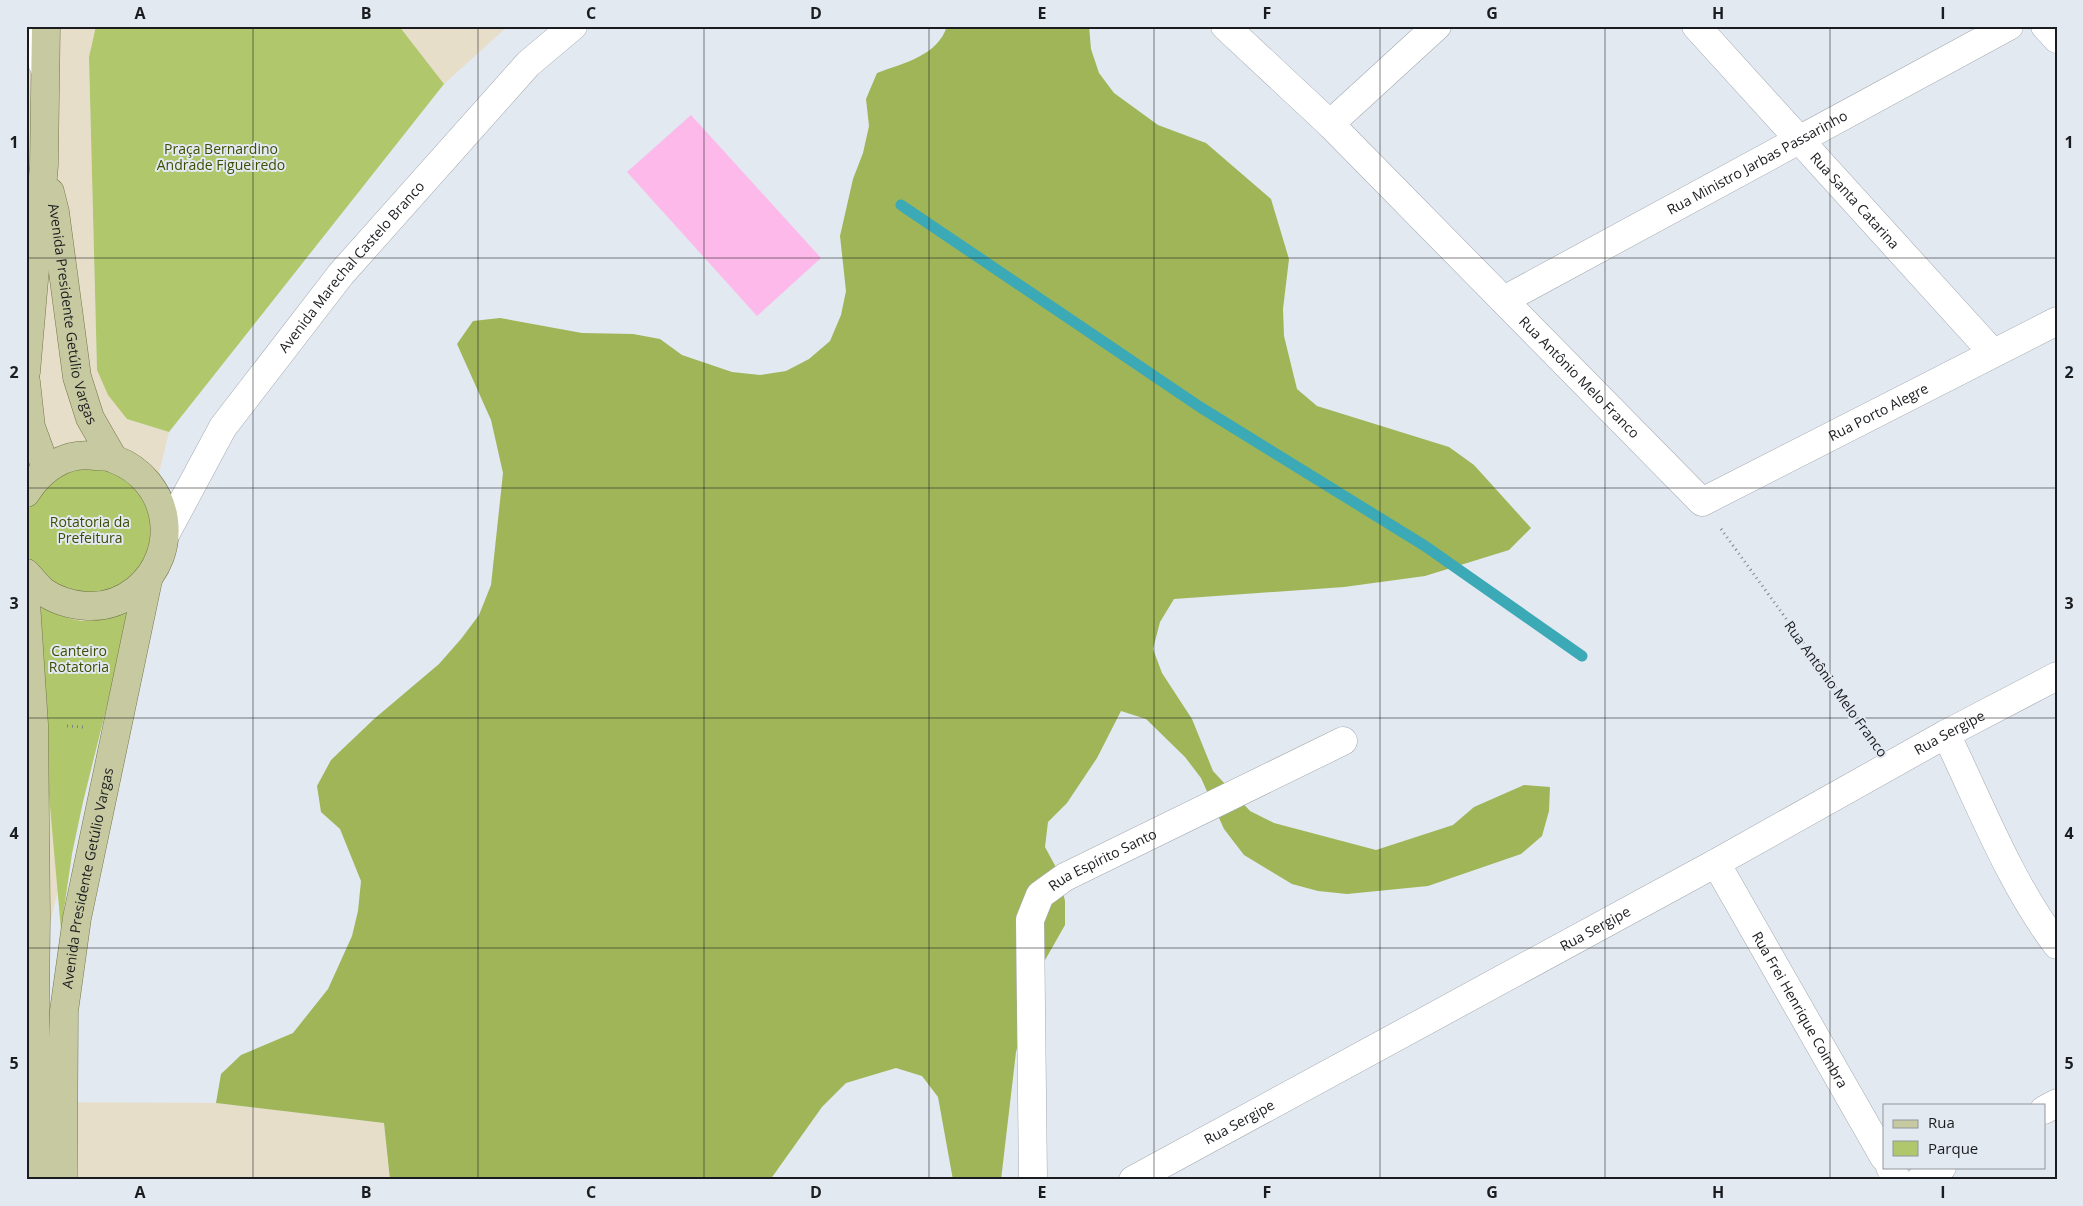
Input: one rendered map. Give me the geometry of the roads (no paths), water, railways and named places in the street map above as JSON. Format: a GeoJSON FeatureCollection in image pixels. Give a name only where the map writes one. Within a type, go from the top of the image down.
{"type":"FeatureCollection","features":[{"type":"Feature","properties":{"kind":"main road","name":"Avenida Presidente Getúlio Vargas"},"geometry":{"type":"LineString","coordinates":[[26,372],[44,165],[46,26]]}},
{"type":"Feature","properties":{"kind":"main road","name":"Avenida Presidente Getúlio Vargas"},"geometry":{"type":"LineString","coordinates":[[44,165],[55,212],[77,377],[90,418],[113,458]]}},
{"type":"Feature","properties":{"kind":"main road"},"geometry":{"type":"LineString","coordinates":[[26,382],[31,427],[33,479],[67,458],[90,455],[113,458],[135,470],[152,488],[163,510],[165,535],[160,559],[148,580],[125,598],[98,607],[69,604],[44,592],[26,573]]}},
{"type":"Feature","properties":{"kind":"main road","name":"Avenida Presidente Getúlio Vargas"},"geometry":{"type":"LineString","coordinates":[[63,1180],[64,1011],[77,918],[115,727],[148,580]]}},
{"type":"Feature","properties":{"kind":"main road"},"geometry":{"type":"LineString","coordinates":[[26,603],[34,725],[36,916],[33,1128],[41,1180]]}},
{"type":"Feature","properties":{"kind":"street","name":"Avenida Presidente Getúlio Vargas"},"geometry":{"type":"LineString","coordinates":[[45,69],[60,26]]}},
{"type":"Feature","properties":{"kind":"street","name":"Avenida Marechal Castelo Branco"},"geometry":{"type":"LineString","coordinates":[[165,535],[223,428],[340,274],[528,64],[572,26]]}},
{"type":"Feature","properties":{"kind":"street","name":"Rua Antônio Melo Franco"},"geometry":{"type":"LineString","coordinates":[[1225,26],[1330,124],[1702,502]]}},
{"type":"Feature","properties":{"kind":"street"},"geometry":{"type":"LineString","coordinates":[[1330,124],[1437,26]]}},
{"type":"Feature","properties":{"kind":"street","name":"Rua Santa Catarina"},"geometry":{"type":"LineString","coordinates":[[1696,26],[1993,353]]}},
{"type":"Feature","properties":{"kind":"street","name":"Rua Ministro Jarbas Passarinho"},"geometry":{"type":"LineString","coordinates":[[1504,300],[2009,26]]}},
{"type":"Feature","properties":{"kind":"street"},"geometry":{"type":"LineString","coordinates":[[2046,26],[2057,39]]}},
{"type":"Feature","properties":{"kind":"street"},"geometry":{"type":"LineString","coordinates":[[26,29],[45,69]]}},
{"type":"Feature","properties":{"kind":"street","name":"Rua Porto Alegre"},"geometry":{"type":"LineString","coordinates":[[1702,502],[2057,321]]}},
{"type":"Feature","properties":{"kind":"street","name":"Rua Sergipe"},"geometry":{"type":"LineString","coordinates":[[1134,1180],[1716,863],[1891,764],[2057,676]]}},
{"type":"Feature","properties":{"kind":"street"},"geometry":{"type":"LineString","coordinates":[[1946,734],[2010,867],[2040,923],[2057,945]]}},
{"type":"Feature","properties":{"kind":"street","name":"Rua Espírito Santo"},"geometry":{"type":"LineString","coordinates":[[1032,1180],[1030,920],[1040,895],[1065,877],[1343,741]]}},
{"type":"Feature","properties":{"kind":"street","name":"Rua Frei Henrique Coimbra"},"geometry":{"type":"LineString","coordinates":[[1716,863],[1883,1155]]}},
{"type":"Feature","properties":{"kind":"street"},"geometry":{"type":"LineString","coordinates":[[1891,1168],[1897,1180]]}},
{"type":"Feature","properties":{"kind":"street"},"geometry":{"type":"LineString","coordinates":[[1920,1180],[1940,1168]]}},
{"type":"Feature","properties":{"kind":"waterway"},"geometry":{"type":"LineString","coordinates":[[901,205],[1200,407],[1425,546],[1582,656]]}},
{"type":"Feature","properties":{"kind":"park label","name":"Praça Bernardino Andrade Figueiredo"},"geometry":{"type":"Point","coordinates":[221,158]}},
{"type":"Feature","properties":{"kind":"park label","name":"Rotatoria da Prefeitura"},"geometry":{"type":"Point","coordinates":[90,530]}},
{"type":"Feature","properties":{"kind":"park label","name":"Canteiro Rotatoria"},"geometry":{"type":"Point","coordinates":[79,660]}}]}
